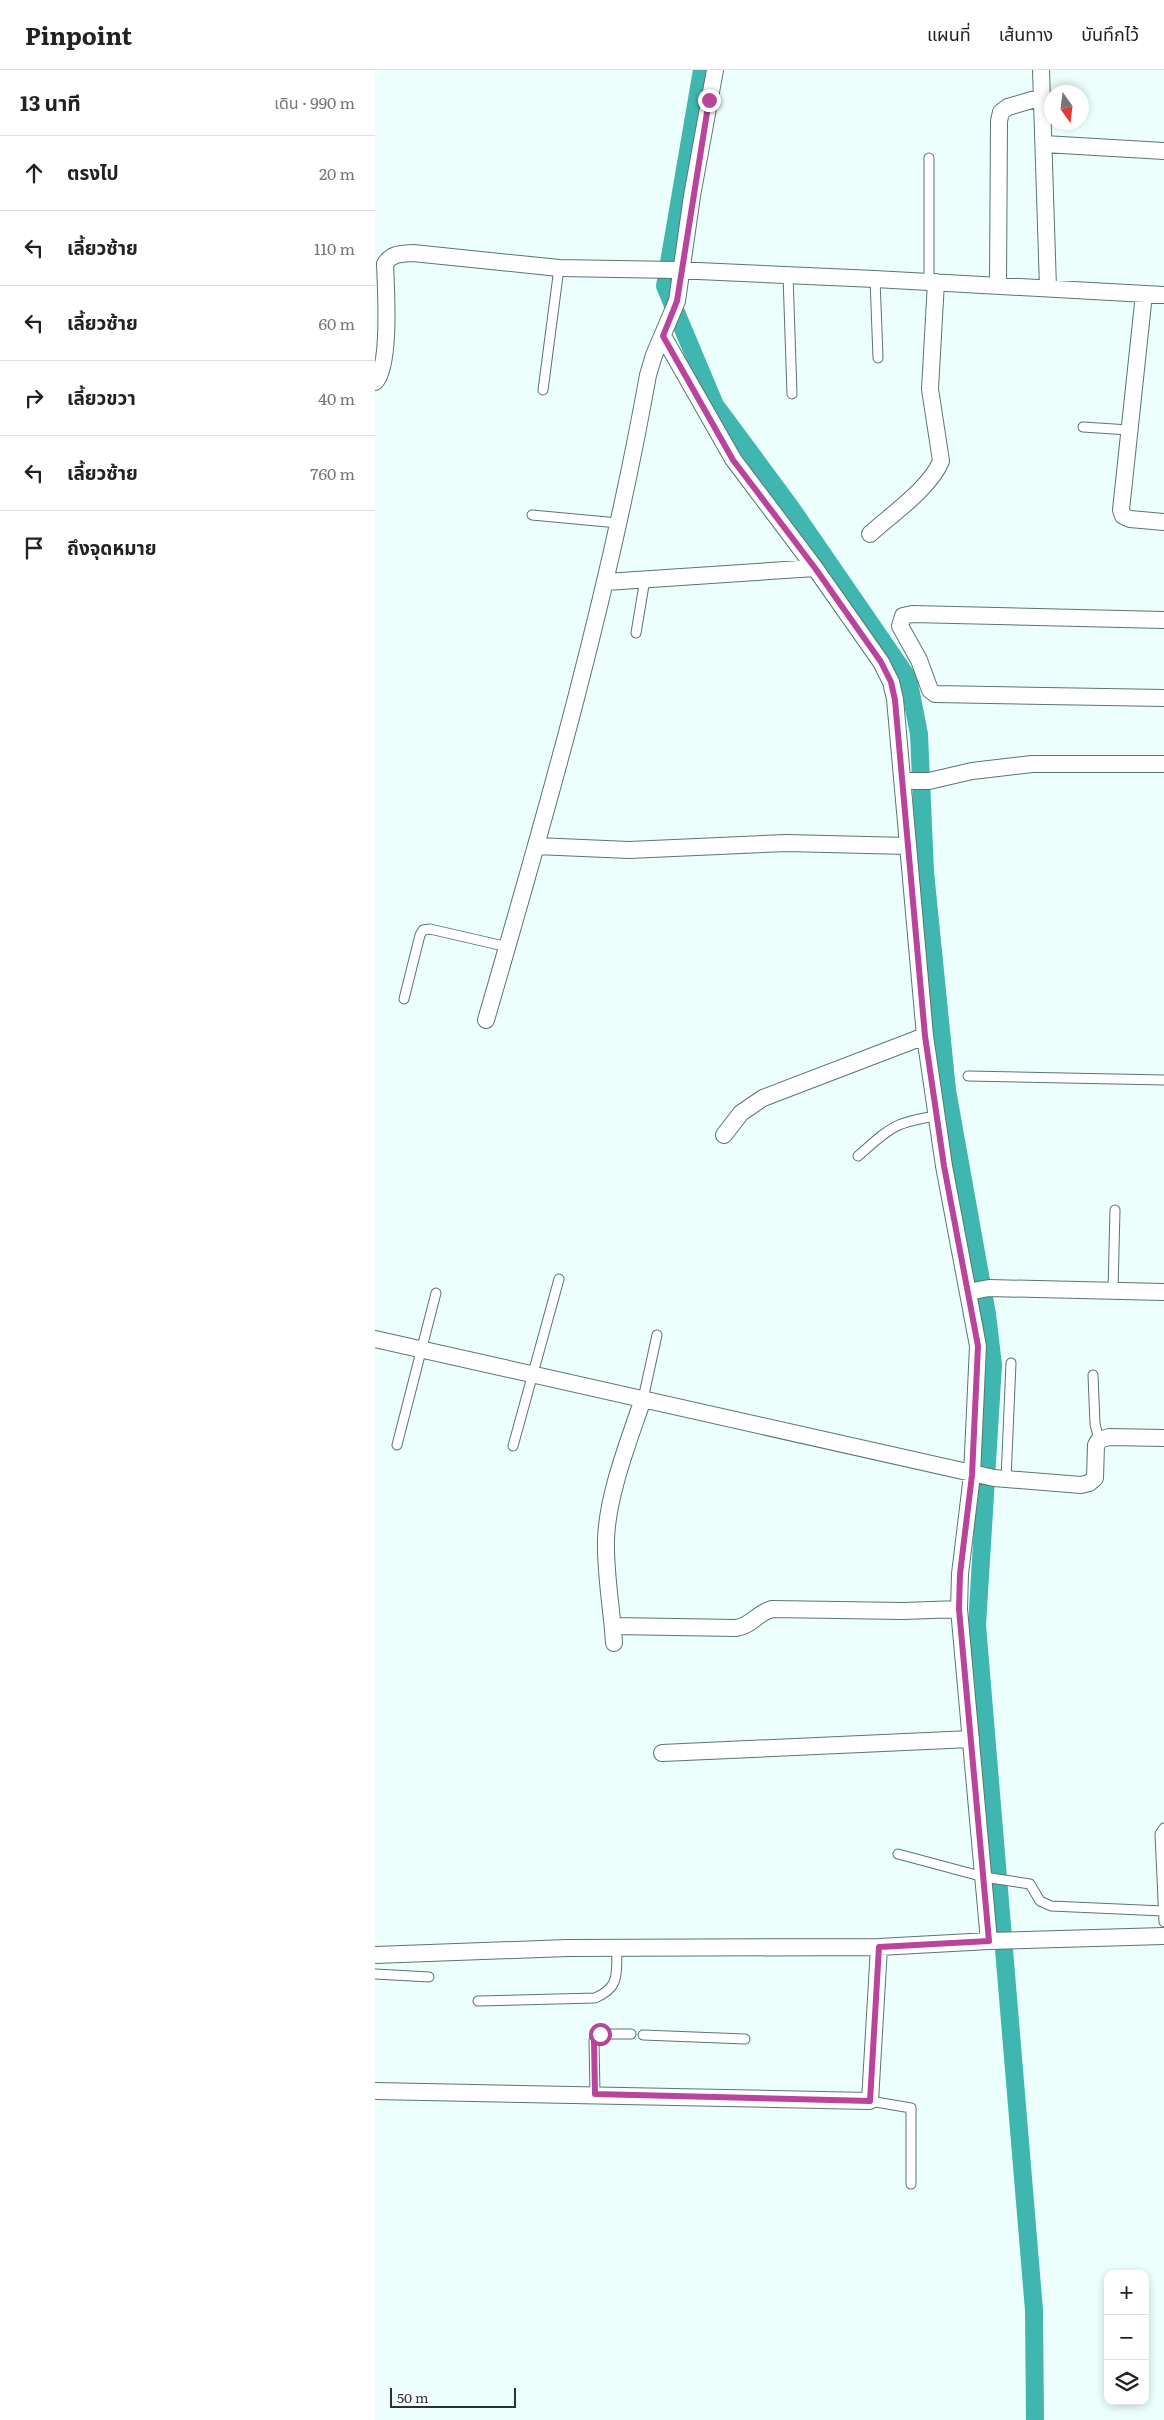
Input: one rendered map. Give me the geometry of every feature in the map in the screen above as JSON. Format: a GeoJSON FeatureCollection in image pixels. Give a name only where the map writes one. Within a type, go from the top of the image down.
{"type":"FeatureCollection","features":[{"type":"Feature","properties":{"kind":"street"},"geometry":{"type":"LineString","coordinates":[[487,1020],[536,846],[606,582],[648,375],[654,355],[677,301],[679,270],[715,70]]}},
{"type":"Feature","properties":{"kind":"street"},"geometry":{"type":"LineString","coordinates":[[1041,70],[1048,288]]}},
{"type":"Feature","properties":{"kind":"street"},"geometry":{"type":"LineString","coordinates":[[998,285],[999,120],[1001,112],[1008,107],[1042,97]]}},
{"type":"Feature","properties":{"kind":"street"},"geometry":{"type":"LineString","coordinates":[[1044,144],[1164,151]]}},
{"type":"Feature","properties":{"kind":"street"},"geometry":{"type":"LineString","coordinates":[[375,382],[383,369],[381,296],[385,264],[389,258],[396,254],[413,253],[559,268],[679,270],[1164,295]]}},
{"type":"Feature","properties":{"kind":"street"},"geometry":{"type":"LineString","coordinates":[[870,534],[924,484],[938,468],[941,460],[931,408],[930,388],[933,282]]}},
{"type":"Feature","properties":{"kind":"street"},"geometry":{"type":"LineString","coordinates":[[1144,294],[1121,510],[1123,516],[1130,519],[1164,522]]}},
{"type":"Feature","properties":{"kind":"street"},"geometry":{"type":"LineString","coordinates":[[665,332],[733,460],[815,568],[881,662],[891,682],[895,700],[905,782],[907,846],[925,1036],[937,1116],[977,1290],[978,1346],[987,1477],[960,1574],[959,1609],[971,1739],[999,1941]]}},
{"type":"Feature","properties":{"kind":"street"},"geometry":{"type":"LineString","coordinates":[[606,582],[815,568]]}},
{"type":"Feature","properties":{"kind":"street"},"geometry":{"type":"LineString","coordinates":[[1164,620],[912,614],[903,616],[900,626],[919,660],[930,690],[935,694],[1164,698]]}},
{"type":"Feature","properties":{"kind":"street"},"geometry":{"type":"LineString","coordinates":[[905,782],[929,781],[971,771],[1032,764],[1164,764]]}},
{"type":"Feature","properties":{"kind":"street"},"geometry":{"type":"LineString","coordinates":[[536,846],[629,850],[787,843],[907,846]]}},
{"type":"Feature","properties":{"kind":"street"},"geometry":{"type":"LineString","coordinates":[[724,1135],[741,1113],[763,1098],[925,1036]]}},
{"type":"Feature","properties":{"kind":"street"},"geometry":{"type":"LineString","coordinates":[[977,1290],[1164,1292]]}},
{"type":"Feature","properties":{"kind":"street"},"geometry":{"type":"LineString","coordinates":[[375,1339],[987,1477],[1081,1485],[1089,1483],[1095,1478],[1096,1445],[1099,1440],[1109,1437],[1164,1438]]}},
{"type":"Feature","properties":{"kind":"street"},"geometry":{"type":"LineString","coordinates":[[614,1643],[606,1540],[608,1518],[621,1465],[643,1399]]}},
{"type":"Feature","properties":{"kind":"street"},"geometry":{"type":"LineString","coordinates":[[613,1626],[736,1628],[749,1624],[761,1613],[772,1609],[903,1611],[959,1609]]}},
{"type":"Feature","properties":{"kind":"street"},"geometry":{"type":"LineString","coordinates":[[662,1753],[971,1739]]}},
{"type":"Feature","properties":{"kind":"street"},"geometry":{"type":"LineString","coordinates":[[375,1955],[617,1948],[879,1947],[1164,1936]]}},
{"type":"Feature","properties":{"kind":"street"},"geometry":{"type":"LineString","coordinates":[[375,2091],[870,2101],[879,1947]]}},
{"type":"Feature","properties":{"kind":"lane"},"geometry":{"type":"LineString","coordinates":[[929,158],[933,282]]}},
{"type":"Feature","properties":{"kind":"lane"},"geometry":{"type":"LineString","coordinates":[[543,390],[559,268]]}},
{"type":"Feature","properties":{"kind":"lane"},"geometry":{"type":"LineString","coordinates":[[788,275],[792,394]]}},
{"type":"Feature","properties":{"kind":"lane"},"geometry":{"type":"LineString","coordinates":[[875,279],[878,358]]}},
{"type":"Feature","properties":{"kind":"lane"},"geometry":{"type":"LineString","coordinates":[[1083,427],[1129,430]]}},
{"type":"Feature","properties":{"kind":"lane"},"geometry":{"type":"LineString","coordinates":[[532,515],[618,523]]}},
{"type":"Feature","properties":{"kind":"lane"},"geometry":{"type":"LineString","coordinates":[[636,633],[645,580]]}},
{"type":"Feature","properties":{"kind":"lane"},"geometry":{"type":"LineString","coordinates":[[404,1000],[419,935],[423,930],[430,929],[507,947]]}},
{"type":"Feature","properties":{"kind":"lane"},"geometry":{"type":"LineString","coordinates":[[968,1076],[1164,1080]]}},
{"type":"Feature","properties":{"kind":"lane"},"geometry":{"type":"LineString","coordinates":[[858,1156],[886,1131],[900,1123],[937,1116]]}},
{"type":"Feature","properties":{"kind":"lane"},"geometry":{"type":"LineString","coordinates":[[1113,1291],[1115,1210]]}},
{"type":"Feature","properties":{"kind":"lane"},"geometry":{"type":"LineString","coordinates":[[513,1446],[559,1280]]}},
{"type":"Feature","properties":{"kind":"lane"},"geometry":{"type":"LineString","coordinates":[[397,1445],[435,1293]]}},
{"type":"Feature","properties":{"kind":"lane"},"geometry":{"type":"LineString","coordinates":[[643,1399],[657,1335]]}},
{"type":"Feature","properties":{"kind":"lane"},"geometry":{"type":"LineString","coordinates":[[987,1477],[1011,1363]]}},
{"type":"Feature","properties":{"kind":"lane"},"geometry":{"type":"LineString","coordinates":[[1093,1374],[1095,1424],[1099,1440]]}},
{"type":"Feature","properties":{"kind":"lane"},"geometry":{"type":"LineString","coordinates":[[1164,1828],[1160,1834],[1164,1922]]}},
{"type":"Feature","properties":{"kind":"lane"},"geometry":{"type":"LineString","coordinates":[[898,1854],[989,1878],[1030,1884],[1040,1901],[1051,1906],[1163,1911]]}},
{"type":"Feature","properties":{"kind":"lane"},"geometry":{"type":"LineString","coordinates":[[478,2001],[595,1998],[607,1993],[615,1984],[617,1948]]}},
{"type":"Feature","properties":{"kind":"lane"},"geometry":{"type":"LineString","coordinates":[[375,1974],[429,1977]]}},
{"type":"Feature","properties":{"kind":"lane"},"geometry":{"type":"LineString","coordinates":[[595,2094],[594,2040],[596,2036],[600,2034],[631,2034]]}},
{"type":"Feature","properties":{"kind":"lane"},"geometry":{"type":"LineString","coordinates":[[643,2035],[745,2039]]}},
{"type":"Feature","properties":{"kind":"lane"},"geometry":{"type":"LineString","coordinates":[[870,2101],[911,2108],[911,2184]]}},
{"type":"Feature","properties":{"kind":"waterway"},"geometry":{"type":"LineString","coordinates":[[702,70],[665,286],[715,405],[789,505],[908,678],[919,734],[925,872],[947,1090],[987,1314],[993,1365],[977,1625],[1034,2310],[1035,2420]]}},
{"type":"Feature","properties":{"kind":"route"},"geometry":{"type":"LineString","coordinates":[[600,2034],[594,2040],[595,2094],[870,2101],[879,1947],[989,1941],[959,1609],[960,1574],[972,1475],[977,1332],[944,1166],[925,1036],[895,700],[891,682],[881,662],[815,568],[733,460],[663,336],[677,301],[692,196],[709,100]]}}]}
